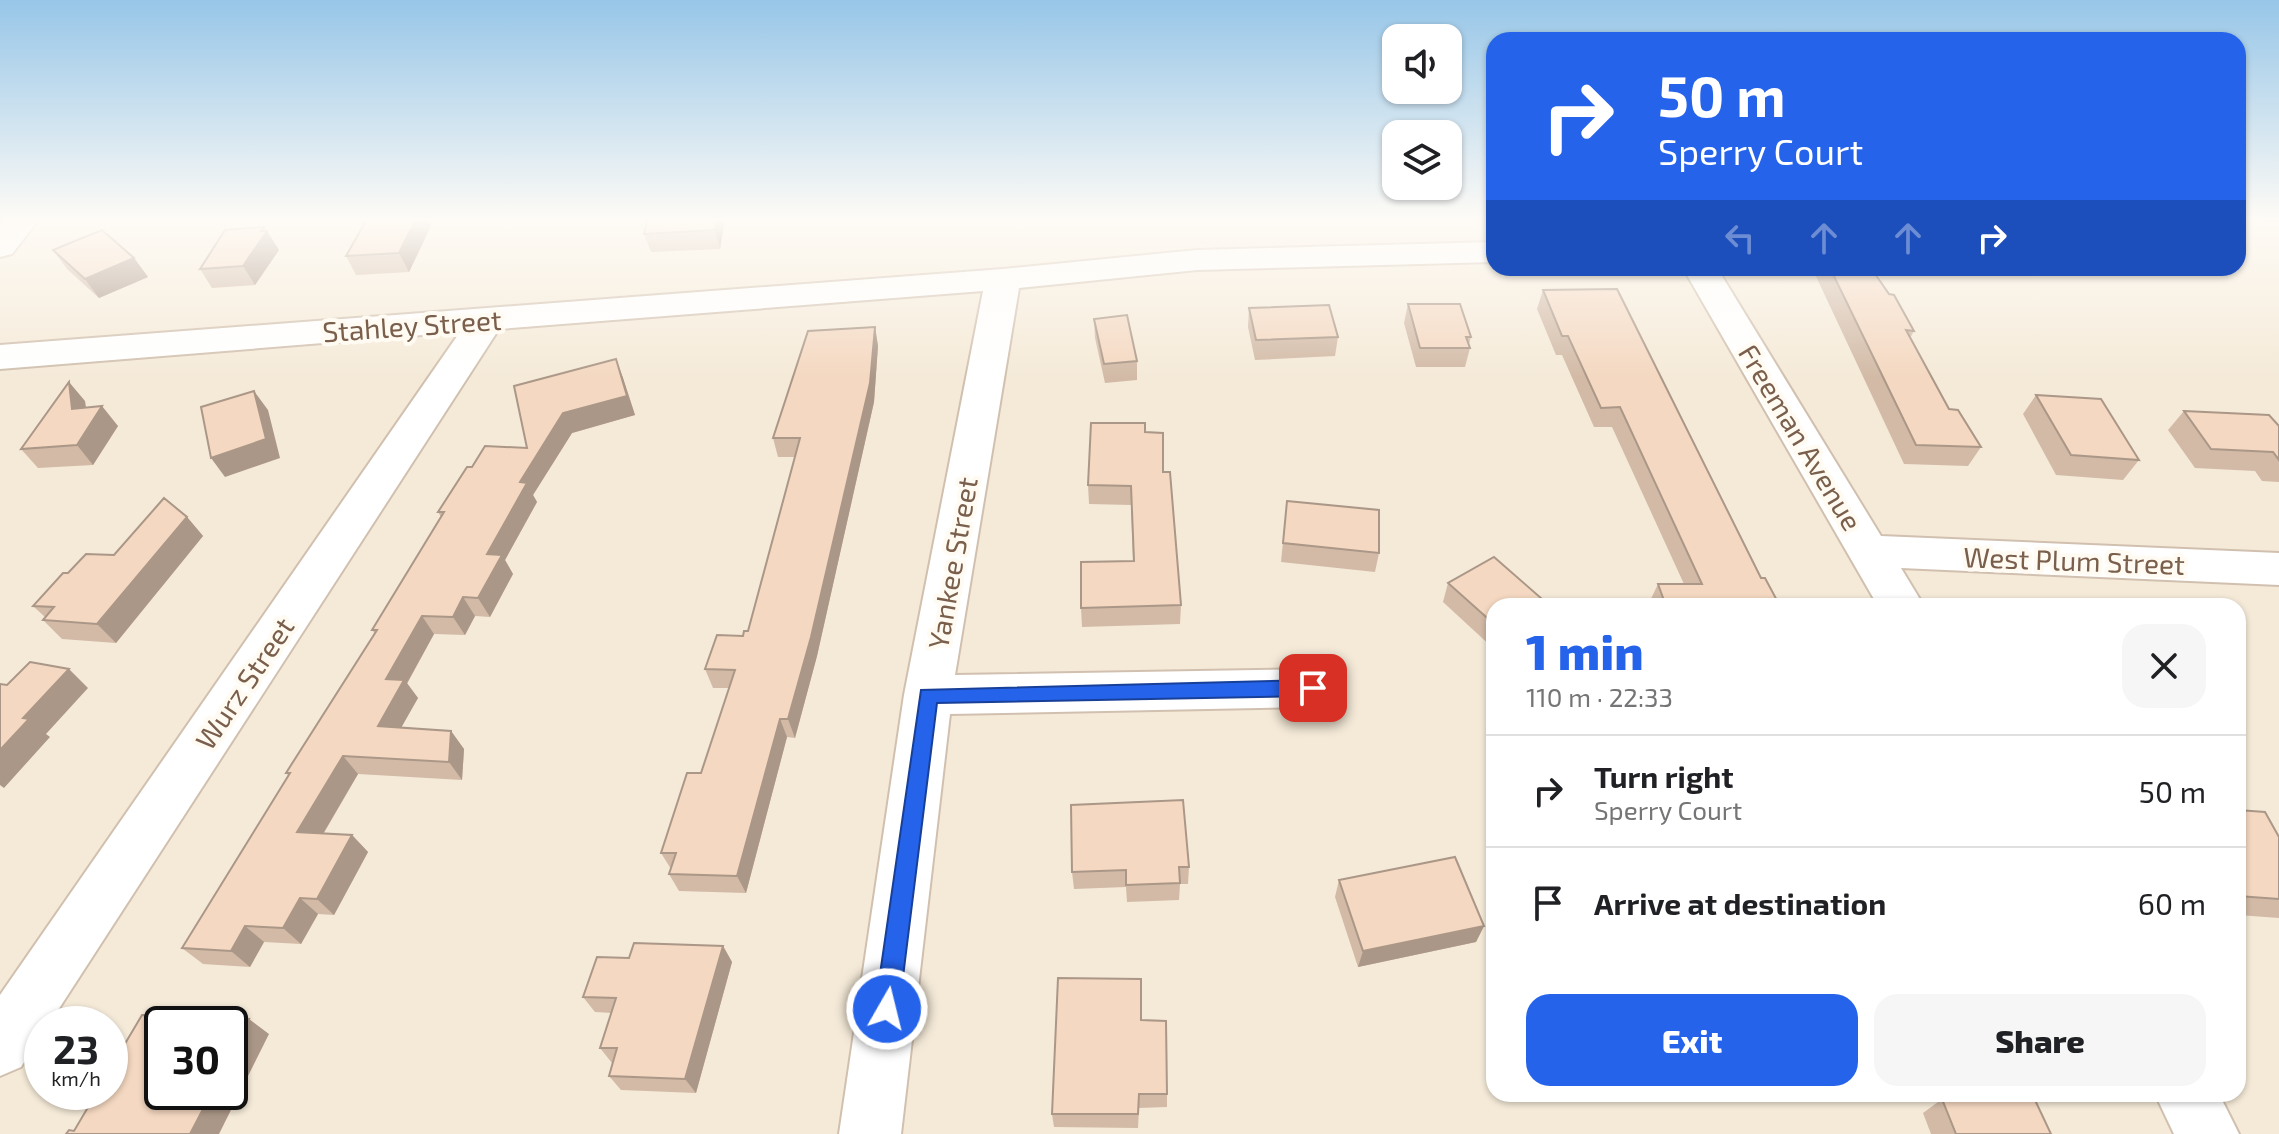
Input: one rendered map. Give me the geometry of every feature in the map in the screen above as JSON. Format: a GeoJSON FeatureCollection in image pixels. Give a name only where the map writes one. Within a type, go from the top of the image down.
{"type":"FeatureCollection","features":[{"type":"Feature","properties":{"kind":"street","name":"Stahley Street"},"geometry":{"type":"LineString","coordinates":[[0,357],[1075,272]]}},
{"type":"Feature","properties":{"kind":"street","name":"Freeman Avenue"},"geometry":{"type":"LineString","coordinates":[[1705,276],[1896,598]]}},
{"type":"Feature","properties":{"kind":"street","name":"Yankee Street"},"geometry":{"type":"LineString","coordinates":[[870,1134],[928,695],[1003,279]]}},
{"type":"Feature","properties":{"kind":"street","name":"Wurz Street"},"geometry":{"type":"LineString","coordinates":[[0,1046],[487,320]]}},
{"type":"Feature","properties":{"kind":"street","name":"West Plum Street"},"geometry":{"type":"LineString","coordinates":[[1868,551],[2279,569]]}},
{"type":"Feature","properties":{"kind":"street"},"geometry":{"type":"LineString","coordinates":[[928,695],[1313,688]]}},
{"type":"Feature","properties":{"kind":"street"},"geometry":{"type":"LineString","coordinates":[[2190,1102],[2208,1134]]}},
{"type":"Feature","properties":{"kind":"shaded area"},"geometry":{"type":"Polygon","coordinates":[[[0,272],[1486,272],[1486,276],[2246,276],[2246,272],[2279,272],[2279,1134],[0,1134],[0,272]]]}},
{"type":"Feature","properties":{"kind":"building"},"geometry":{"type":"Polygon","coordinates":[[[77,272],[102,272],[85,279],[77,272]]]}},
{"type":"Feature","properties":{"kind":"building"},"geometry":{"type":"Polygon","coordinates":[[[1834,276],[1877,276],[1889,294],[1894,295],[1914,331],[1906,330],[1949,409],[1958,410],[1981,447],[1916,445],[1834,276]]]}},
{"type":"Feature","properties":{"kind":"building"},"geometry":{"type":"Polygon","coordinates":[[[1617,289],[1761,578],[1765,578],[1776,598],[1663,598],[1658,584],[1702,584],[1620,407],[1601,408],[1568,336],[1562,336],[1543,290],[1617,289]]]}},
{"type":"Feature","properties":{"kind":"building"},"geometry":{"type":"Polygon","coordinates":[[[1408,304],[1460,304],[1471,337],[1466,337],[1470,348],[1420,348],[1408,304]]]}},
{"type":"Feature","properties":{"kind":"building"},"geometry":{"type":"Polygon","coordinates":[[[1329,305],[1338,337],[1256,340],[1249,308],[1329,305]]]}},
{"type":"Feature","properties":{"kind":"building"},"geometry":{"type":"Polygon","coordinates":[[[1127,315],[1137,361],[1104,364],[1094,319],[1127,315]]]}},
{"type":"Feature","properties":{"kind":"building"},"geometry":{"type":"Polygon","coordinates":[[[875,327],[870,383],[811,637],[788,719],[780,719],[737,876],[669,874],[676,853],[661,853],[687,773],[701,773],[735,670],[705,669],[717,635],[743,636],[744,631],[748,631],[800,438],[773,438],[808,331],[875,327]]]}},
{"type":"Feature","properties":{"kind":"building"},"geometry":{"type":"Polygon","coordinates":[[[616,359],[627,396],[563,413],[520,482],[527,483],[487,554],[502,555],[478,598],[463,597],[453,617],[422,616],[386,679],[404,680],[378,726],[451,731],[449,762],[343,756],[297,832],[352,835],[317,899],[300,898],[283,928],[245,926],[231,951],[182,948],[290,773],[286,773],[377,630],[372,630],[444,512],[438,512],[467,467],[472,467],[485,446],[527,448],[514,386],[616,359]]]}},
{"type":"Feature","properties":{"kind":"building"},"geometry":{"type":"Polygon","coordinates":[[[69,382],[72,409],[102,406],[77,445],[21,449],[69,382]]]}},
{"type":"Feature","properties":{"kind":"building"},"geometry":{"type":"Polygon","coordinates":[[[254,391],[266,439],[211,458],[201,407],[254,391]]]}},
{"type":"Feature","properties":{"kind":"building"},"geometry":{"type":"Polygon","coordinates":[[[2036,395],[2101,399],[2139,460],[2071,455],[2036,395]]]}},
{"type":"Feature","properties":{"kind":"building"},"geometry":{"type":"Polygon","coordinates":[[[2184,411],[2269,415],[2279,426],[2279,460],[2273,452],[2211,449],[2184,411]]]}},
{"type":"Feature","properties":{"kind":"building"},"geometry":{"type":"Polygon","coordinates":[[[1091,423],[1145,423],[1145,432],[1163,433],[1163,472],[1170,472],[1181,605],[1081,608],[1081,562],[1134,561],[1131,486],[1088,485],[1091,423]]]}},
{"type":"Feature","properties":{"kind":"building"},"geometry":{"type":"Polygon","coordinates":[[[164,498],[187,517],[97,624],[43,620],[54,607],[33,606],[63,573],[68,573],[86,554],[114,555],[164,498]]]}},
{"type":"Feature","properties":{"kind":"building"},"geometry":{"type":"Polygon","coordinates":[[[1287,501],[1379,510],[1379,553],[1283,543],[1287,501]]]}},
{"type":"Feature","properties":{"kind":"building"},"geometry":{"type":"Polygon","coordinates":[[[1494,557],[1541,598],[1486,598],[1486,617],[1448,583],[1494,557]]]}},
{"type":"Feature","properties":{"kind":"building"},"geometry":{"type":"Polygon","coordinates":[[[30,662],[69,669],[23,718],[29,719],[0,750],[0,684],[7,685],[30,662]]]}},
{"type":"Feature","properties":{"kind":"building"},"geometry":{"type":"Polygon","coordinates":[[[1183,800],[1189,867],[1179,867],[1180,883],[1126,885],[1126,870],[1072,872],[1071,805],[1183,800]]]}},
{"type":"Feature","properties":{"kind":"building"},"geometry":{"type":"Polygon","coordinates":[[[2246,811],[2265,812],[2279,837],[2279,899],[2246,897],[2246,811]]]}},
{"type":"Feature","properties":{"kind":"building"},"geometry":{"type":"Polygon","coordinates":[[[1455,857],[1484,926],[1363,951],[1339,880],[1455,857]]]}},
{"type":"Feature","properties":{"kind":"building"},"geometry":{"type":"Polygon","coordinates":[[[634,943],[723,946],[685,1079],[609,1076],[617,1048],[600,1048],[616,998],[583,997],[597,957],[629,958],[634,943]]]}},
{"type":"Feature","properties":{"kind":"building"},"geometry":{"type":"Polygon","coordinates":[[[1058,978],[1141,979],[1141,1020],[1166,1021],[1167,1094],[1139,1094],[1138,1114],[1052,1114],[1058,978]]]}},
{"type":"Feature","properties":{"kind":"building"},"geometry":{"type":"Polygon","coordinates":[[[144,1015],[144,1110],[203,1110],[190,1134],[66,1134],[69,1130],[74,1131],[86,1110],[128,1110],[128,1039],[144,1015]]]}},
{"type":"Feature","properties":{"kind":"building"},"geometry":{"type":"Polygon","coordinates":[[[1943,1102],[2036,1102],[2051,1134],[1956,1134],[1943,1102]]]}},
{"type":"Feature","properties":{"kind":"route"},"geometry":{"type":"LineString","coordinates":[[887,1009],[928,695],[1313,688]]}}]}
